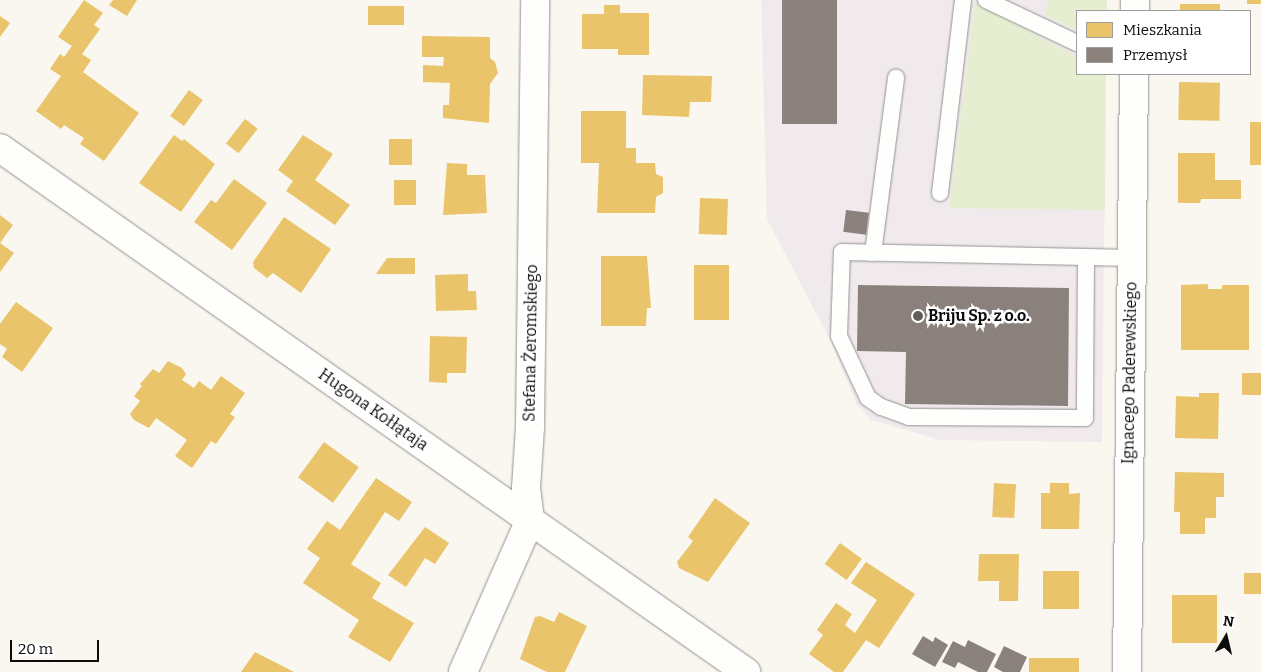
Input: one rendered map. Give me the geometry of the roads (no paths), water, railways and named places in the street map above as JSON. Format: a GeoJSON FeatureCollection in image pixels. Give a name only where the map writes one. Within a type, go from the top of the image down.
{"type":"FeatureCollection","features":[{"type":"Feature","properties":{"kind":"street","name":"Stefana Żeromskiego"},"geometry":{"type":"LineString","coordinates":[[530,520],[526,488],[535,0]]}},
{"type":"Feature","properties":{"kind":"street","name":"Ignacego Paderewskiego"},"geometry":{"type":"LineString","coordinates":[[1127,672],[1134,75]]}},
{"type":"Feature","properties":{"kind":"street","name":"Hugona Kołłątaja"},"geometry":{"type":"LineString","coordinates":[[0,148],[746,672]]}},
{"type":"Feature","properties":{"kind":"street"},"geometry":{"type":"LineString","coordinates":[[463,672],[530,520]]}},
{"type":"Feature","properties":{"kind":"lane"},"geometry":{"type":"LineString","coordinates":[[940,193],[963,0]]}},
{"type":"Feature","properties":{"kind":"lane"},"geometry":{"type":"LineString","coordinates":[[986,0],[1004,4],[1076,42]]}},
{"type":"Feature","properties":{"kind":"lane"},"geometry":{"type":"LineString","coordinates":[[873,253],[896,78]]}},
{"type":"Feature","properties":{"kind":"lane"},"geometry":{"type":"LineString","coordinates":[[1086,257],[1085,418],[909,417],[881,408],[868,398],[839,336],[842,252],[873,253],[1086,257],[1132,258]]}},
{"type":"Feature","properties":{"kind":"place","name":"Briju Sp. z o.o."},"geometry":{"type":"Point","coordinates":[918,316]}}]}
